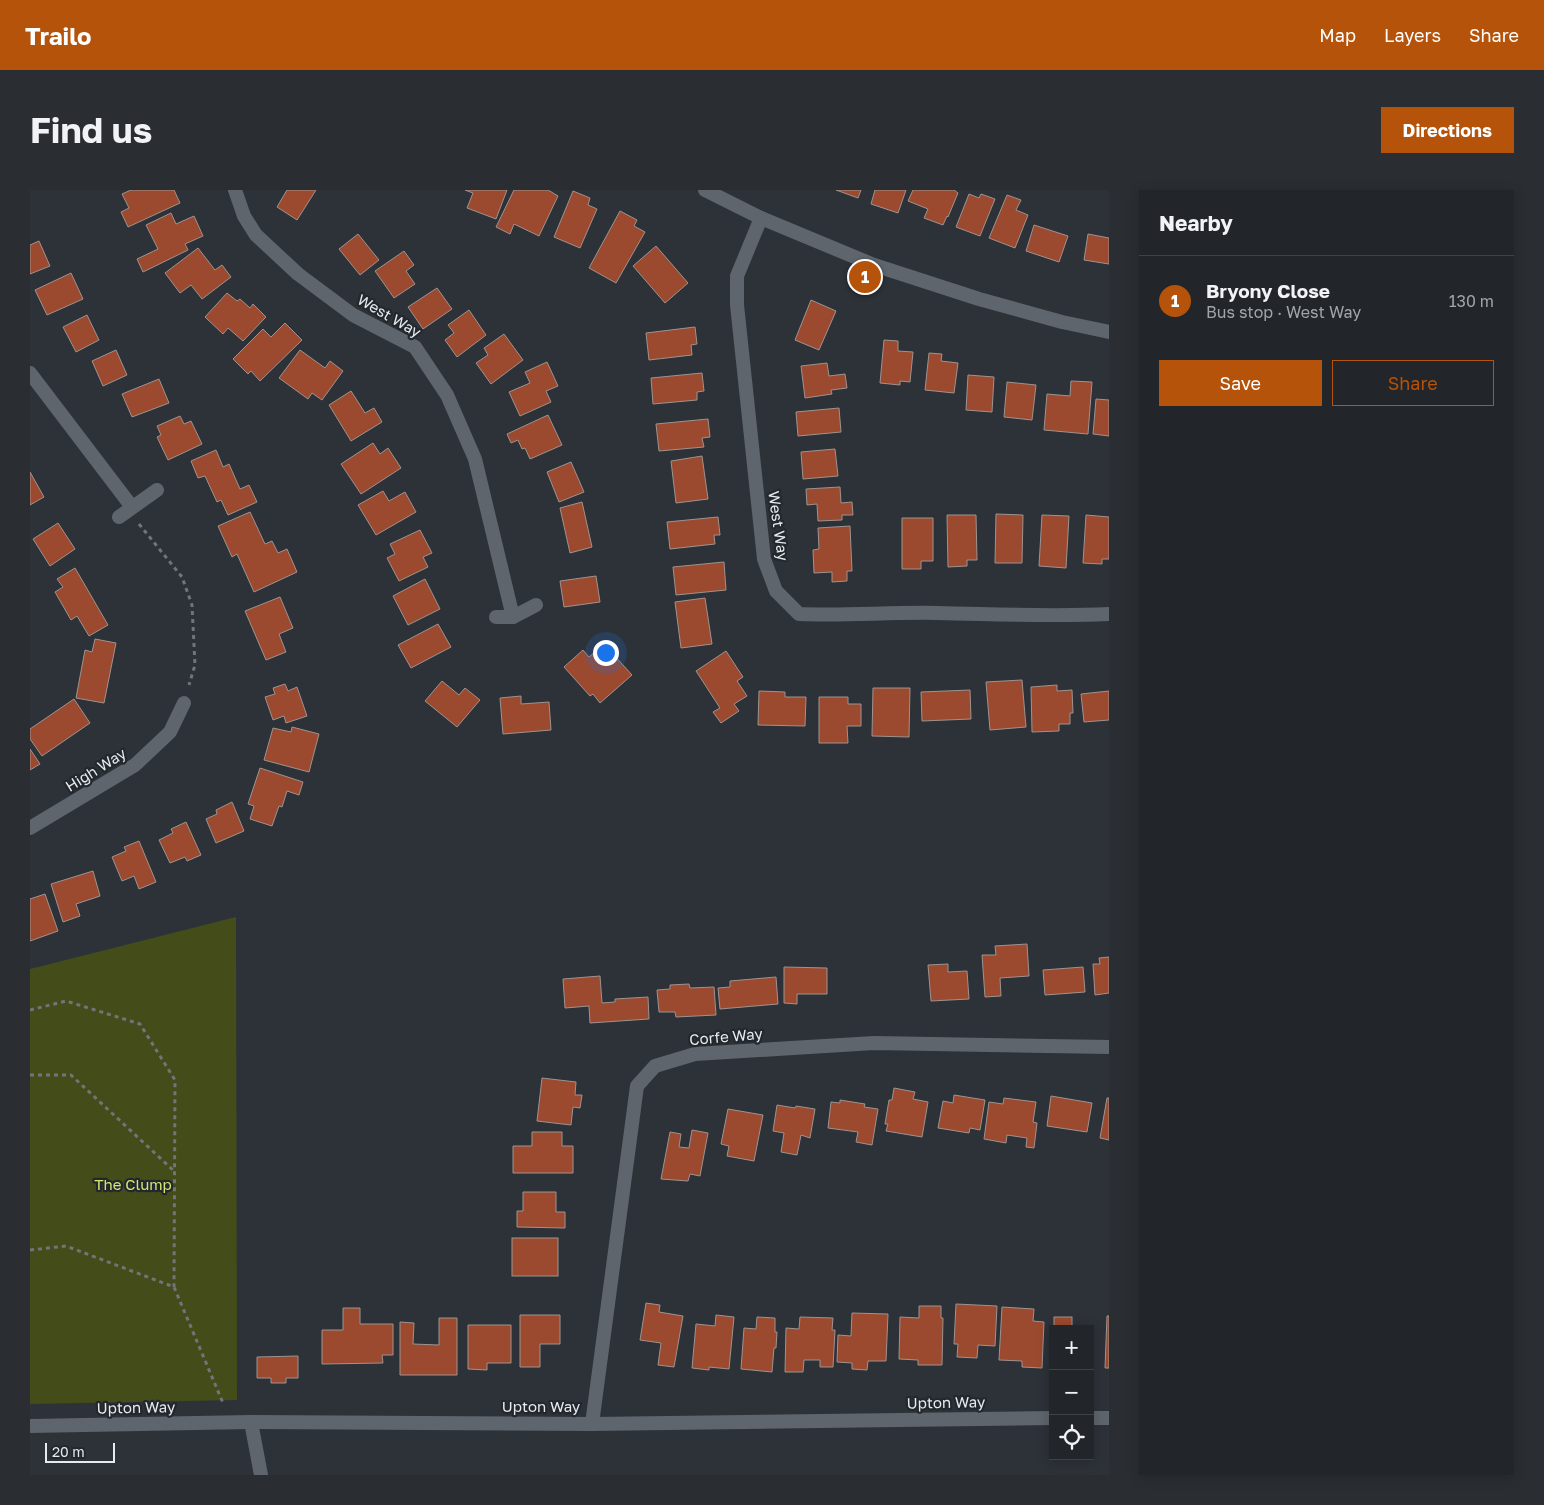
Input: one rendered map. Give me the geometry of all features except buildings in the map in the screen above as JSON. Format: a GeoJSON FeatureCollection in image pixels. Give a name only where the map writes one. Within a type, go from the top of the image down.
{"type":"FeatureCollection","features":[{"type":"Feature","properties":{"kind":"street","name":"West Way"},"geometry":{"type":"LineString","coordinates":[[235,190],[244,216],[256,236],[298,274],[354,315],[415,347],[447,395],[476,459],[513,616]]}},
{"type":"Feature","properties":{"kind":"street"},"geometry":{"type":"LineString","coordinates":[[705,190],[761,218],[874,265],[926,283],[1062,322],[1109,332]]}},
{"type":"Feature","properties":{"kind":"street","name":"West Way"},"geometry":{"type":"LineString","coordinates":[[761,218],[737,276],[737,305],[764,559],[776,590],[799,614],[935,613],[1067,616],[1109,614]]}},
{"type":"Feature","properties":{"kind":"street"},"geometry":{"type":"LineString","coordinates":[[30,373],[126,512],[157,490]]}},
{"type":"Feature","properties":{"kind":"street"},"geometry":{"type":"LineString","coordinates":[[496,617],[513,616],[536,604]]}},
{"type":"Feature","properties":{"kind":"street","name":"High Way"},"geometry":{"type":"LineString","coordinates":[[30,828],[135,765],[170,732],[184,703]]}},
{"type":"Feature","properties":{"kind":"street","name":"Corfe Way"},"geometry":{"type":"LineString","coordinates":[[592,1424],[637,1086],[655,1066],[695,1054],[874,1043],[1109,1047]]}},
{"type":"Feature","properties":{"kind":"street","name":"Upton Way"},"geometry":{"type":"LineString","coordinates":[[30,1426],[231,1422],[592,1424],[1049,1418]]}},
{"type":"Feature","properties":{"kind":"street"},"geometry":{"type":"LineString","coordinates":[[1094,1418],[1109,1418]]}},
{"type":"Feature","properties":{"kind":"street"},"geometry":{"type":"LineString","coordinates":[[250,1422],[261,1475]]}},
{"type":"Feature","properties":{"kind":"path"},"geometry":{"type":"LineString","coordinates":[[126,512],[182,577],[192,605],[194,665],[184,703]]}},
{"type":"Feature","properties":{"kind":"path"},"geometry":{"type":"LineString","coordinates":[[30,1010],[66,1001],[140,1024],[175,1080],[174,1287],[231,1422]]}},
{"type":"Feature","properties":{"kind":"path"},"geometry":{"type":"LineString","coordinates":[[30,1075],[71,1075],[175,1171]]}},
{"type":"Feature","properties":{"kind":"path"},"geometry":{"type":"LineString","coordinates":[[30,1250],[66,1246],[174,1287]]}},
{"type":"Feature","properties":{"kind":"green space","name":"The Clump"},"geometry":{"type":"Polygon","coordinates":[[[236,917],[237,1400],[30,1404],[30,969],[236,917]]]}},
{"type":"Feature","properties":{"kind":"place","name":"Bryony Close"},"geometry":{"type":"Point","coordinates":[865,277]}}]}
